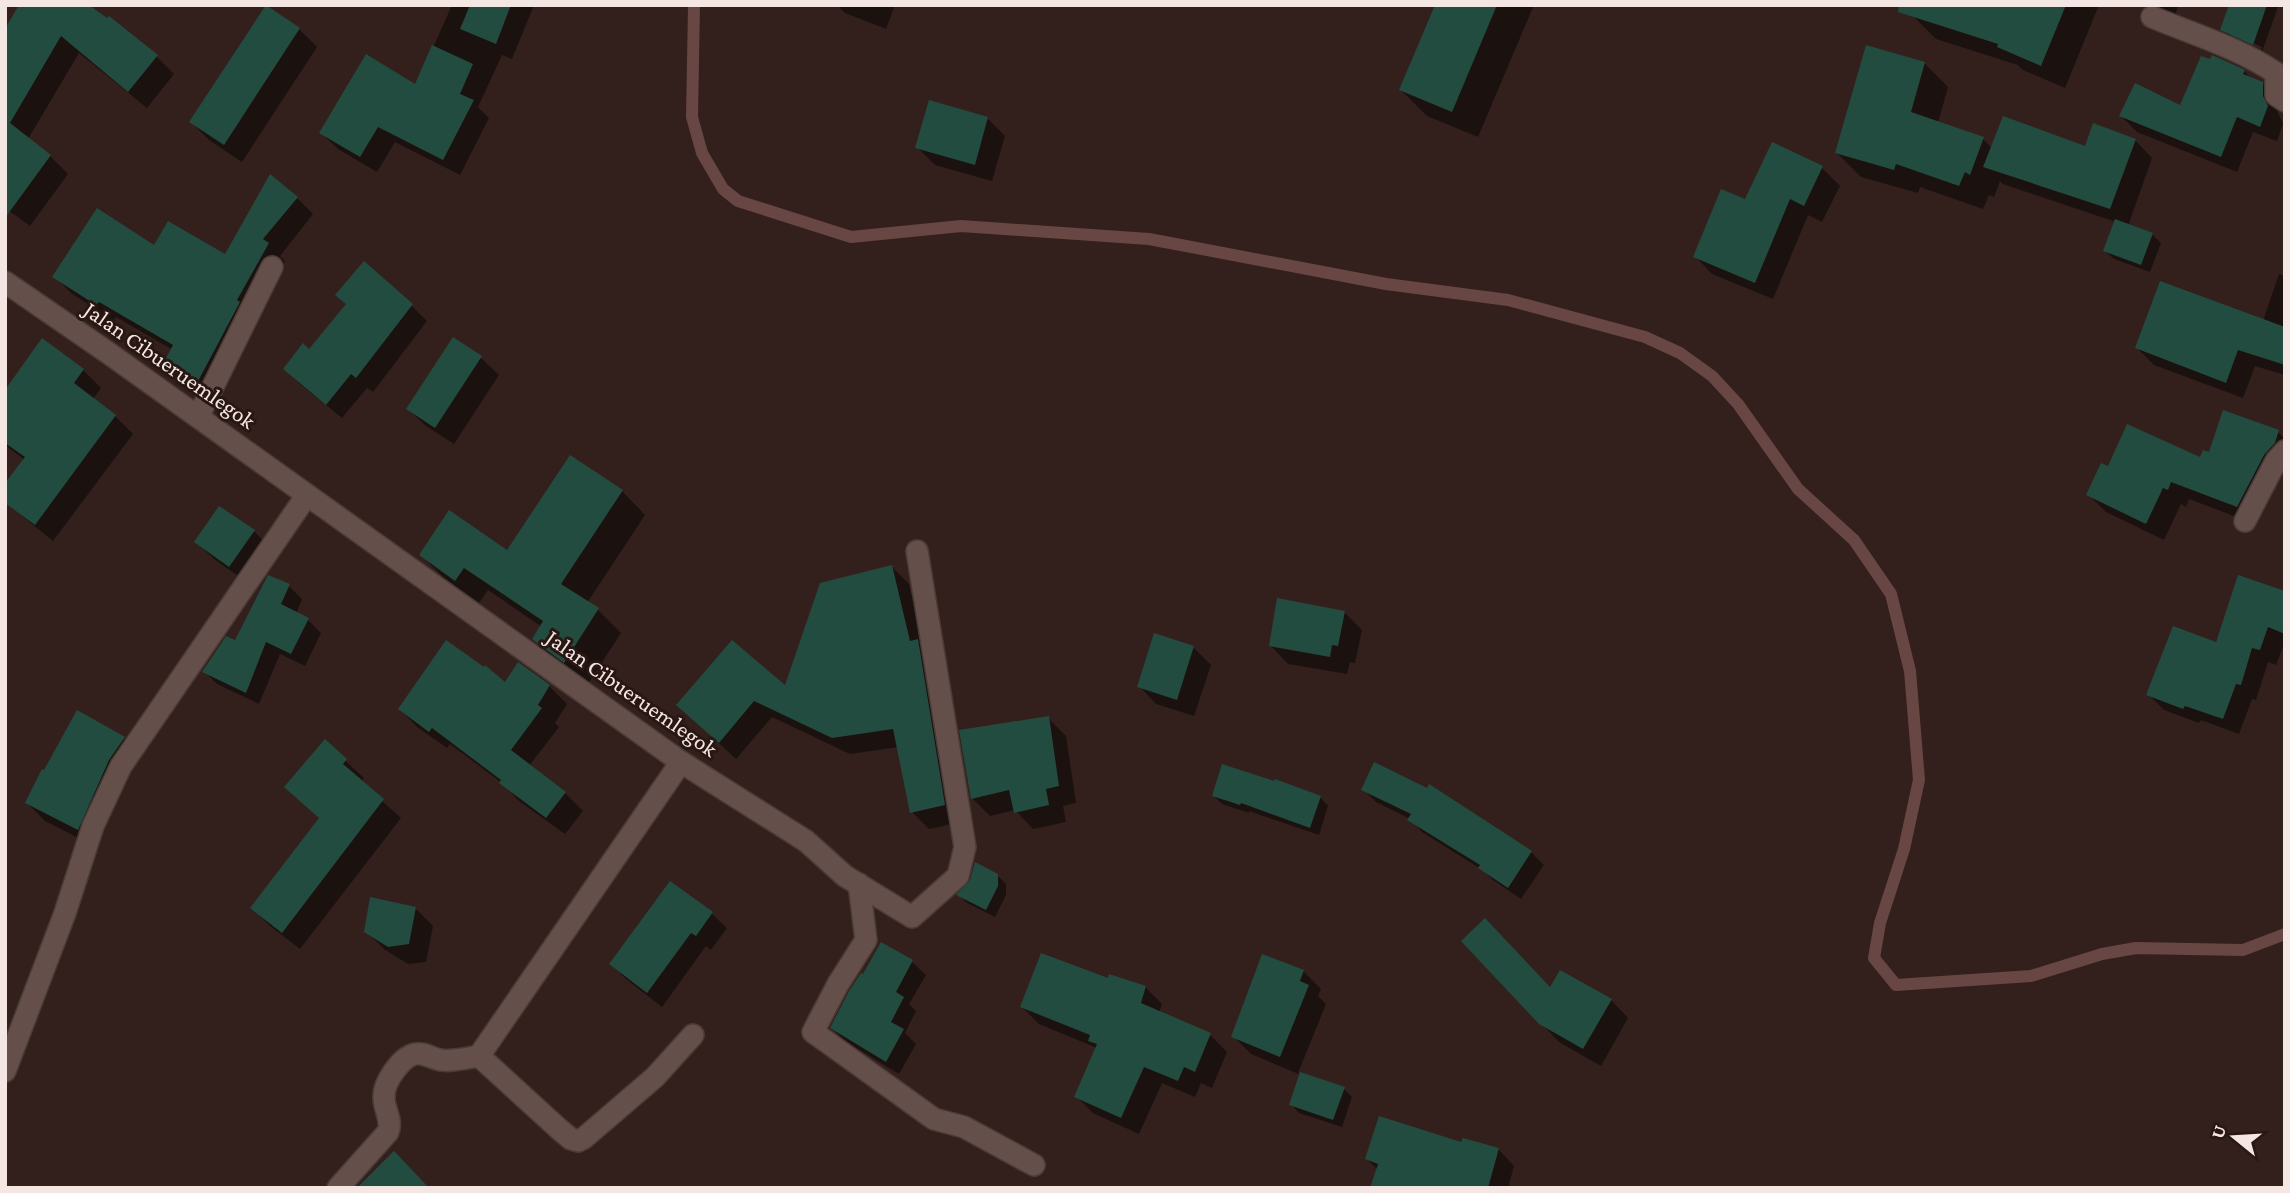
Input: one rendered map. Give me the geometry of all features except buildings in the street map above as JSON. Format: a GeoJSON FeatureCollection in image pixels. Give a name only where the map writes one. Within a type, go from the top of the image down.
{"type":"FeatureCollection","features":[{"type":"Feature","properties":{"kind":"street"},"geometry":{"type":"LineString","coordinates":[[2152,17],[2255,60],[2272,70],[2276,73],[2276,95],[2285,101]]}},
{"type":"Feature","properties":{"kind":"street"},"geometry":{"type":"LineString","coordinates":[[198,417],[272,267]]}},
{"type":"Feature","properties":{"kind":"street","name":"Jalan Cibueruemlegok"},"geometry":{"type":"LineString","coordinates":[[5,282],[510,638],[681,762],[806,841],[845,876],[912,916],[958,876],[965,847],[917,551]]}},
{"type":"Feature","properties":{"kind":"street"},"geometry":{"type":"LineString","coordinates":[[2245,521],[2276,461],[2285,451]]}},
{"type":"Feature","properties":{"kind":"street"},"geometry":{"type":"LineString","coordinates":[[5,1071],[65,913],[93,826],[121,766],[307,495]]}},
{"type":"Feature","properties":{"kind":"street"},"geometry":{"type":"LineString","coordinates":[[479,1056],[681,762]]}},
{"type":"Feature","properties":{"kind":"street"},"geometry":{"type":"LineString","coordinates":[[859,884],[866,940],[838,984],[813,1032],[934,1119],[964,1127],[1034,1165]]}},
{"type":"Feature","properties":{"kind":"street"},"geometry":{"type":"LineString","coordinates":[[338,1188],[388,1132],[391,1125],[384,1097],[386,1087],[399,1065],[414,1054],[442,1060],[479,1056],[559,1129],[578,1141],[655,1077],[693,1035]]}},
{"type":"Feature","properties":{"kind":"waterway"},"geometry":{"type":"LineString","coordinates":[[694,5],[692,117],[702,153],[723,189],[738,201],[851,237],[961,226],[1149,239],[1386,284],[1508,300],[1645,337],[1680,353],[1712,376],[1738,404],[1798,489],[1854,540],[1891,594],[1910,671],[1919,780],[1904,849],[1880,923],[1874,958],[1896,985],[2031,976],[2102,954],[2136,948],[2243,950],[2285,934]]}}]}
